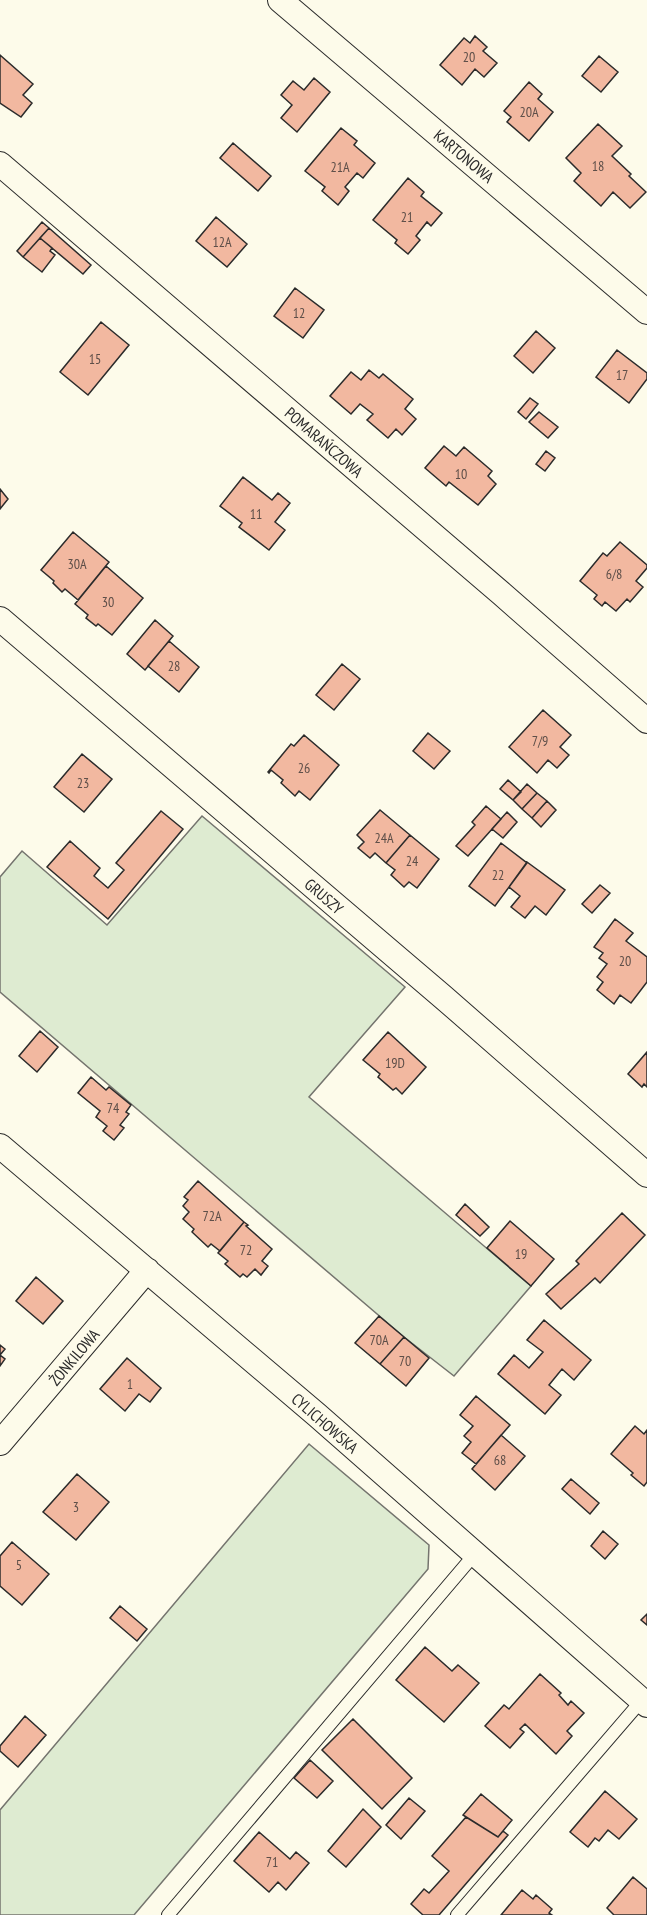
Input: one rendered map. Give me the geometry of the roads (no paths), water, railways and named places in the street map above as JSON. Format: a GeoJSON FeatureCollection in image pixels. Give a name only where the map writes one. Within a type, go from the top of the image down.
{"type":"FeatureCollection","features":[{"type":"Feature","properties":{"kind":"street","name":"KARTONOWA"},"geometry":{"type":"LineString","coordinates":[[280,0],[647,312]]}},
{"type":"Feature","properties":{"kind":"street","name":"POMARAŃCZOWA"},"geometry":{"type":"LineString","coordinates":[[0,164],[485,579],[647,721]]}},
{"type":"Feature","properties":{"kind":"street","name":"GRUSZY"},"geometry":{"type":"LineString","coordinates":[[0,619],[647,1175]]}},
{"type":"Feature","properties":{"kind":"street","name":"CYLICHOWSKA"},"geometry":{"type":"LineString","coordinates":[[0,1146],[317,1415],[645,1703]]}},
{"type":"Feature","properties":{"kind":"street","name":"ŻONKILOWA"},"geometry":{"type":"LineString","coordinates":[[0,1443],[147,1270]]}},
{"type":"Feature","properties":{"kind":"lane"},"geometry":{"type":"LineString","coordinates":[[168,1915],[474,1555]]}},
{"type":"Feature","properties":{"kind":"lane"},"geometry":{"type":"LineString","coordinates":[[457,1915],[645,1703]]}}]}
